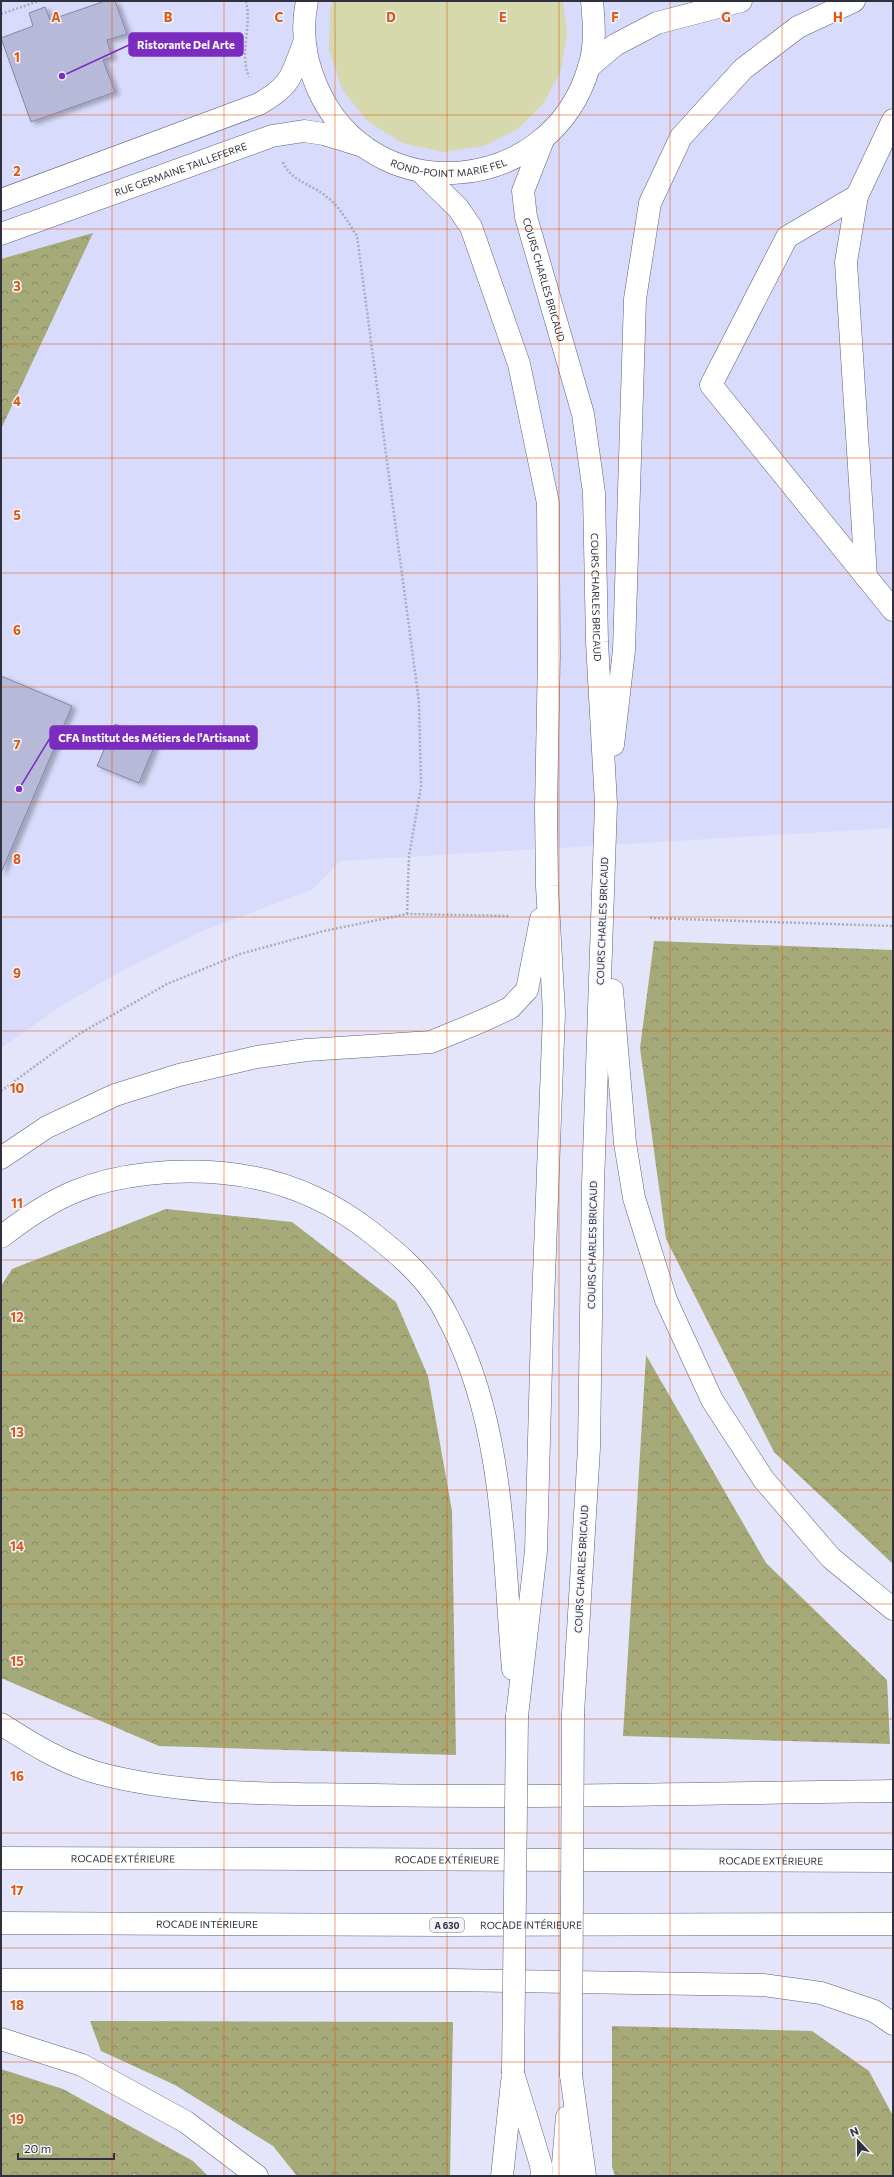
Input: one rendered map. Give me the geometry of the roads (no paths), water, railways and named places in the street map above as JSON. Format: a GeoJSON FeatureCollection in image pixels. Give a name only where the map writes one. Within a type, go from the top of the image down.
{"type":"FeatureCollection","features":[{"type":"Feature","properties":{"kind":"main road","name":"ROND-POINT MARIE FEL"},"geometry":{"type":"LineString","coordinates":[[308,1],[305,14],[304,44],[311,73],[323,101],[340,126],[363,146],[391,162],[421,172],[465,173],[506,163],[543,140],[572,107],[589,67],[595,33],[592,1]]}},
{"type":"Feature","properties":{"kind":"main road"},"geometry":{"type":"LineString","coordinates":[[589,67],[615,45],[658,23],[741,1]]}},
{"type":"Feature","properties":{"kind":"main road"},"geometry":{"type":"LineString","coordinates":[[606,804],[624,650],[635,300],[650,203],[682,137],[743,69],[798,26],[854,1]]}},
{"type":"Feature","properties":{"kind":"main road"},"geometry":{"type":"LineString","coordinates":[[1,200],[259,104],[278,93],[291,79],[304,44]]}},
{"type":"Feature","properties":{"kind":"main road"},"geometry":{"type":"LineString","coordinates":[[866,577],[846,262],[857,196],[893,120]]}},
{"type":"Feature","properties":{"kind":"main road","name":"RUE GERMAINE TAILLEFERRE"},"geometry":{"type":"LineString","coordinates":[[1,234],[272,136],[304,131],[324,134],[363,146]]}},
{"type":"Feature","properties":{"kind":"main road","name":"COURS CHARLES BRICAUD"},"geometry":{"type":"LineString","coordinates":[[543,140],[523,191],[526,217],[583,414],[594,493],[597,642],[606,804],[593,1185],[589,1448],[573,1714],[570,2075]]}},
{"type":"Feature","properties":{"kind":"main road"},"geometry":{"type":"LineString","coordinates":[[421,172],[458,208],[472,227],[519,364],[548,504],[547,886],[554,1013],[542,1329],[536,1551],[517,1716]]}},
{"type":"Feature","properties":{"kind":"main road"},"geometry":{"type":"LineString","coordinates":[[857,196],[787,237],[711,385],[893,610]]}},
{"type":"Feature","properties":{"kind":"main road"},"geometry":{"type":"LineString","coordinates":[[604,884],[624,1143],[634,1198],[666,1300],[712,1400],[764,1480],[832,1558],[893,1609]]}},
{"type":"Feature","properties":{"kind":"main road"},"geometry":{"type":"LineString","coordinates":[[1,1158],[47,1127],[115,1095],[179,1075],[257,1057],[307,1050],[432,1042],[510,1008],[528,990],[547,886]]}},
{"type":"Feature","properties":{"kind":"main road"},"geometry":{"type":"LineString","coordinates":[[1,1237],[24,1219],[76,1191],[131,1176],[191,1171],[246,1175],[301,1190],[356,1220],[401,1256],[438,1298],[465,1351],[482,1405],[495,1464],[500,1500],[517,1716],[513,2073],[502,2176]]}},
{"type":"Feature","properties":{"kind":"main road"},"geometry":{"type":"LineString","coordinates":[[1,1724],[42,1751],[96,1772],[149,1784],[212,1792],[443,1796],[893,1791]]}},
{"type":"Feature","properties":{"kind":"main road","name":"ROCADE EXTÉRIEURE"},"geometry":{"type":"LineString","coordinates":[[1,1858],[893,1860]]}},
{"type":"Feature","properties":{"kind":"main road","name":"ROCADE INTÉRIEURE"},"geometry":{"type":"LineString","coordinates":[[1,1923],[440,1925],[893,1924]]}},
{"type":"Feature","properties":{"kind":"main road"},"geometry":{"type":"LineString","coordinates":[[1,1980],[450,1980],[763,1985],[821,1993],[874,2011],[893,2024]]}},
{"type":"Feature","properties":{"kind":"main road"},"geometry":{"type":"LineString","coordinates":[[1,2039],[82,2066],[186,2122],[257,2176]]}},
{"type":"Feature","properties":{"kind":"main road"},"geometry":{"type":"LineString","coordinates":[[513,2073],[541,2165],[542,2176]]}},
{"type":"Feature","properties":{"kind":"main road"},"geometry":{"type":"LineString","coordinates":[[564,2176],[563,2164],[570,2075]]}},
{"type":"Feature","properties":{"kind":"main road"},"geometry":{"type":"LineString","coordinates":[[570,2075],[585,2176]]}},
{"type":"Feature","properties":{"kind":"place","name":"Ristorante Del Arte"},"geometry":{"type":"Point","coordinates":[62,76]}},
{"type":"Feature","properties":{"kind":"place","name":"CFA Institut des Métiers de l'Artisanat"},"geometry":{"type":"Point","coordinates":[19,789]}}]}
